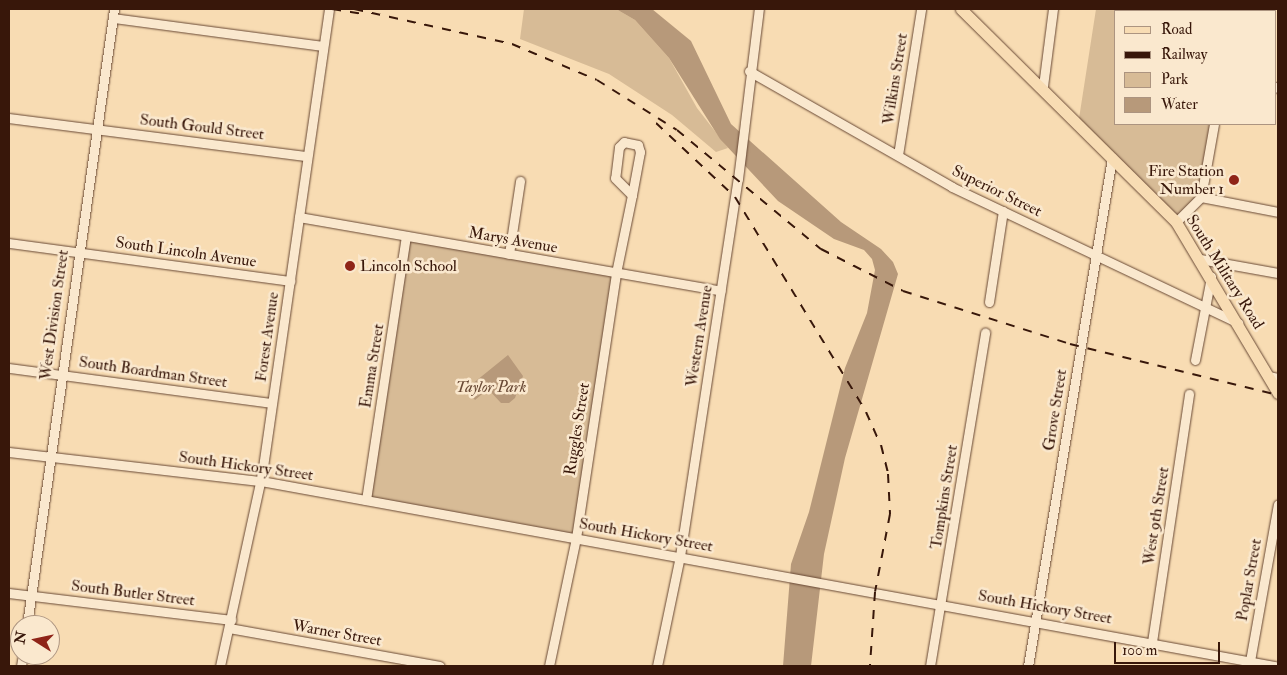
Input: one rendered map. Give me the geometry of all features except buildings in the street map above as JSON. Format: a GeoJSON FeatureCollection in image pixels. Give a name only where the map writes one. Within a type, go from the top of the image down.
{"type":"FeatureCollection","features":[{"type":"Feature","properties":{"kind":"main road","name":"South Military Road"},"geometry":{"type":"LineString","coordinates":[[962,9],[1043,86],[1176,222],[1238,324],[1273,377],[1278,393]]}},
{"type":"Feature","properties":{"kind":"street","name":"Forest Avenue"},"geometry":{"type":"LineString","coordinates":[[220,666],[261,481],[328,9]]}},
{"type":"Feature","properties":{"kind":"street","name":"Western Avenue"},"geometry":{"type":"LineString","coordinates":[[657,666],[680,556],[740,168],[749,71],[759,9]]}},
{"type":"Feature","properties":{"kind":"street","name":"Wilkins Street"},"geometry":{"type":"LineString","coordinates":[[898,155],[921,9]]}},
{"type":"Feature","properties":{"kind":"street"},"geometry":{"type":"LineString","coordinates":[[1043,86],[1053,9]]}},
{"type":"Feature","properties":{"kind":"street"},"geometry":{"type":"LineString","coordinates":[[113,13],[322,46]]}},
{"type":"Feature","properties":{"kind":"street","name":"West Division Street"},"geometry":{"type":"LineString","coordinates":[[28,615],[94,128],[113,13]]}},
{"type":"Feature","properties":{"kind":"street","name":"Superior Street"},"geometry":{"type":"LineString","coordinates":[[749,71],[898,155],[1004,211],[1238,324]]}},
{"type":"Feature","properties":{"kind":"street","name":"South Gould Street"},"geometry":{"type":"LineString","coordinates":[[9,118],[307,156]]}},
{"type":"Feature","properties":{"kind":"street"},"geometry":{"type":"LineString","coordinates":[[1176,222],[1200,197],[1214,125]]}},
{"type":"Feature","properties":{"kind":"street","name":"Ruggles Street"},"geometry":{"type":"LineString","coordinates":[[549,666],[576,538],[616,273],[632,195],[640,148],[624,142],[619,147],[615,178],[632,195]]}},
{"type":"Feature","properties":{"kind":"street","name":"Grove Street"},"geometry":{"type":"LineString","coordinates":[[1028,666],[1112,158]]}},
{"type":"Feature","properties":{"kind":"street"},"geometry":{"type":"LineString","coordinates":[[509,254],[520,181]]}},
{"type":"Feature","properties":{"kind":"street"},"geometry":{"type":"LineString","coordinates":[[1200,197],[1278,212]]}},
{"type":"Feature","properties":{"kind":"street"},"geometry":{"type":"LineString","coordinates":[[989,302],[1004,211]]}},
{"type":"Feature","properties":{"kind":"street","name":"Marys Avenue"},"geometry":{"type":"LineString","coordinates":[[299,217],[721,291]]}},
{"type":"Feature","properties":{"kind":"street","name":"Emma Street"},"geometry":{"type":"LineString","coordinates":[[366,500],[406,236]]}},
{"type":"Feature","properties":{"kind":"street","name":"South Lincoln Avenue"},"geometry":{"type":"LineString","coordinates":[[9,243],[290,280]]}},
{"type":"Feature","properties":{"kind":"street"},"geometry":{"type":"LineString","coordinates":[[1200,259],[1278,273]]}},
{"type":"Feature","properties":{"kind":"street"},"geometry":{"type":"LineString","coordinates":[[1195,360],[1203,307],[1211,277]]}},
{"type":"Feature","properties":{"kind":"street","name":"Tompkins Street"},"geometry":{"type":"LineString","coordinates":[[930,666],[942,603],[985,333]]}},
{"type":"Feature","properties":{"kind":"street","name":"South Boardman Street"},"geometry":{"type":"LineString","coordinates":[[9,368],[272,403]]}},
{"type":"Feature","properties":{"kind":"street","name":"West 9th Street"},"geometry":{"type":"LineString","coordinates":[[1152,642],[1189,394]]}},
{"type":"Feature","properties":{"kind":"street","name":"South Hickory Street"},"geometry":{"type":"LineString","coordinates":[[9,452],[261,481],[824,581],[1275,666]]}},
{"type":"Feature","properties":{"kind":"street","name":"Poplar Street"},"geometry":{"type":"LineString","coordinates":[[1250,662],[1278,504]]}},
{"type":"Feature","properties":{"kind":"street","name":"South Butler Street"},"geometry":{"type":"LineString","coordinates":[[9,593],[230,624]]}},
{"type":"Feature","properties":{"kind":"street","name":"Warner Street"},"geometry":{"type":"LineString","coordinates":[[230,624],[440,666]]}},
{"type":"Feature","properties":{"kind":"green space"},"geometry":{"type":"Polygon","coordinates":[[[524,9],[616,9],[635,20],[669,58],[697,108],[728,148],[716,152],[672,115],[609,74],[520,39],[524,9]]]}},
{"type":"Feature","properties":{"kind":"green space"},"geometry":{"type":"Polygon","coordinates":[[[1096,9],[1130,9],[1114,10],[1114,125],[1214,125],[1201,197],[1176,222],[1078,125],[1096,9]]]}},
{"type":"Feature","properties":{"kind":"green space","name":"Taylor Park"},"geometry":{"type":"Polygon","coordinates":[[[406,236],[616,273],[576,538],[366,500],[406,236]]]}},
{"type":"Feature","properties":{"kind":"water"},"geometry":{"type":"Polygon","coordinates":[[[616,9],[652,9],[691,41],[731,124],[841,222],[881,249],[893,262],[898,274],[845,458],[824,554],[811,666],[783,666],[791,564],[809,512],[845,368],[867,313],[875,270],[872,259],[864,250],[834,239],[778,201],[720,139],[669,58],[635,20],[616,9]]]}},
{"type":"Feature","properties":{"kind":"water"},"geometry":{"type":"Polygon","coordinates":[[[508,355],[523,376],[515,398],[509,403],[501,403],[488,389],[475,400],[466,389],[508,355]]]}},
{"type":"Feature","properties":{"kind":"railway"},"geometry":{"type":"LineString","coordinates":[[332,9],[362,14]]}},
{"type":"Feature","properties":{"kind":"railway"},"geometry":{"type":"LineString","coordinates":[[354,9],[512,44],[597,80],[677,130],[821,249],[903,291],[1070,344],[1278,395]]}},
{"type":"Feature","properties":{"kind":"railway"},"geometry":{"type":"LineString","coordinates":[[656,123],[735,197],[866,412],[881,445],[888,474],[890,514],[875,592],[870,666]]}},
{"type":"Feature","properties":{"kind":"place","name":"Fire Station Number 1"},"geometry":{"type":"Point","coordinates":[1234,180]}},
{"type":"Feature","properties":{"kind":"place","name":"Lincoln School"},"geometry":{"type":"Point","coordinates":[350,266]}}]}
